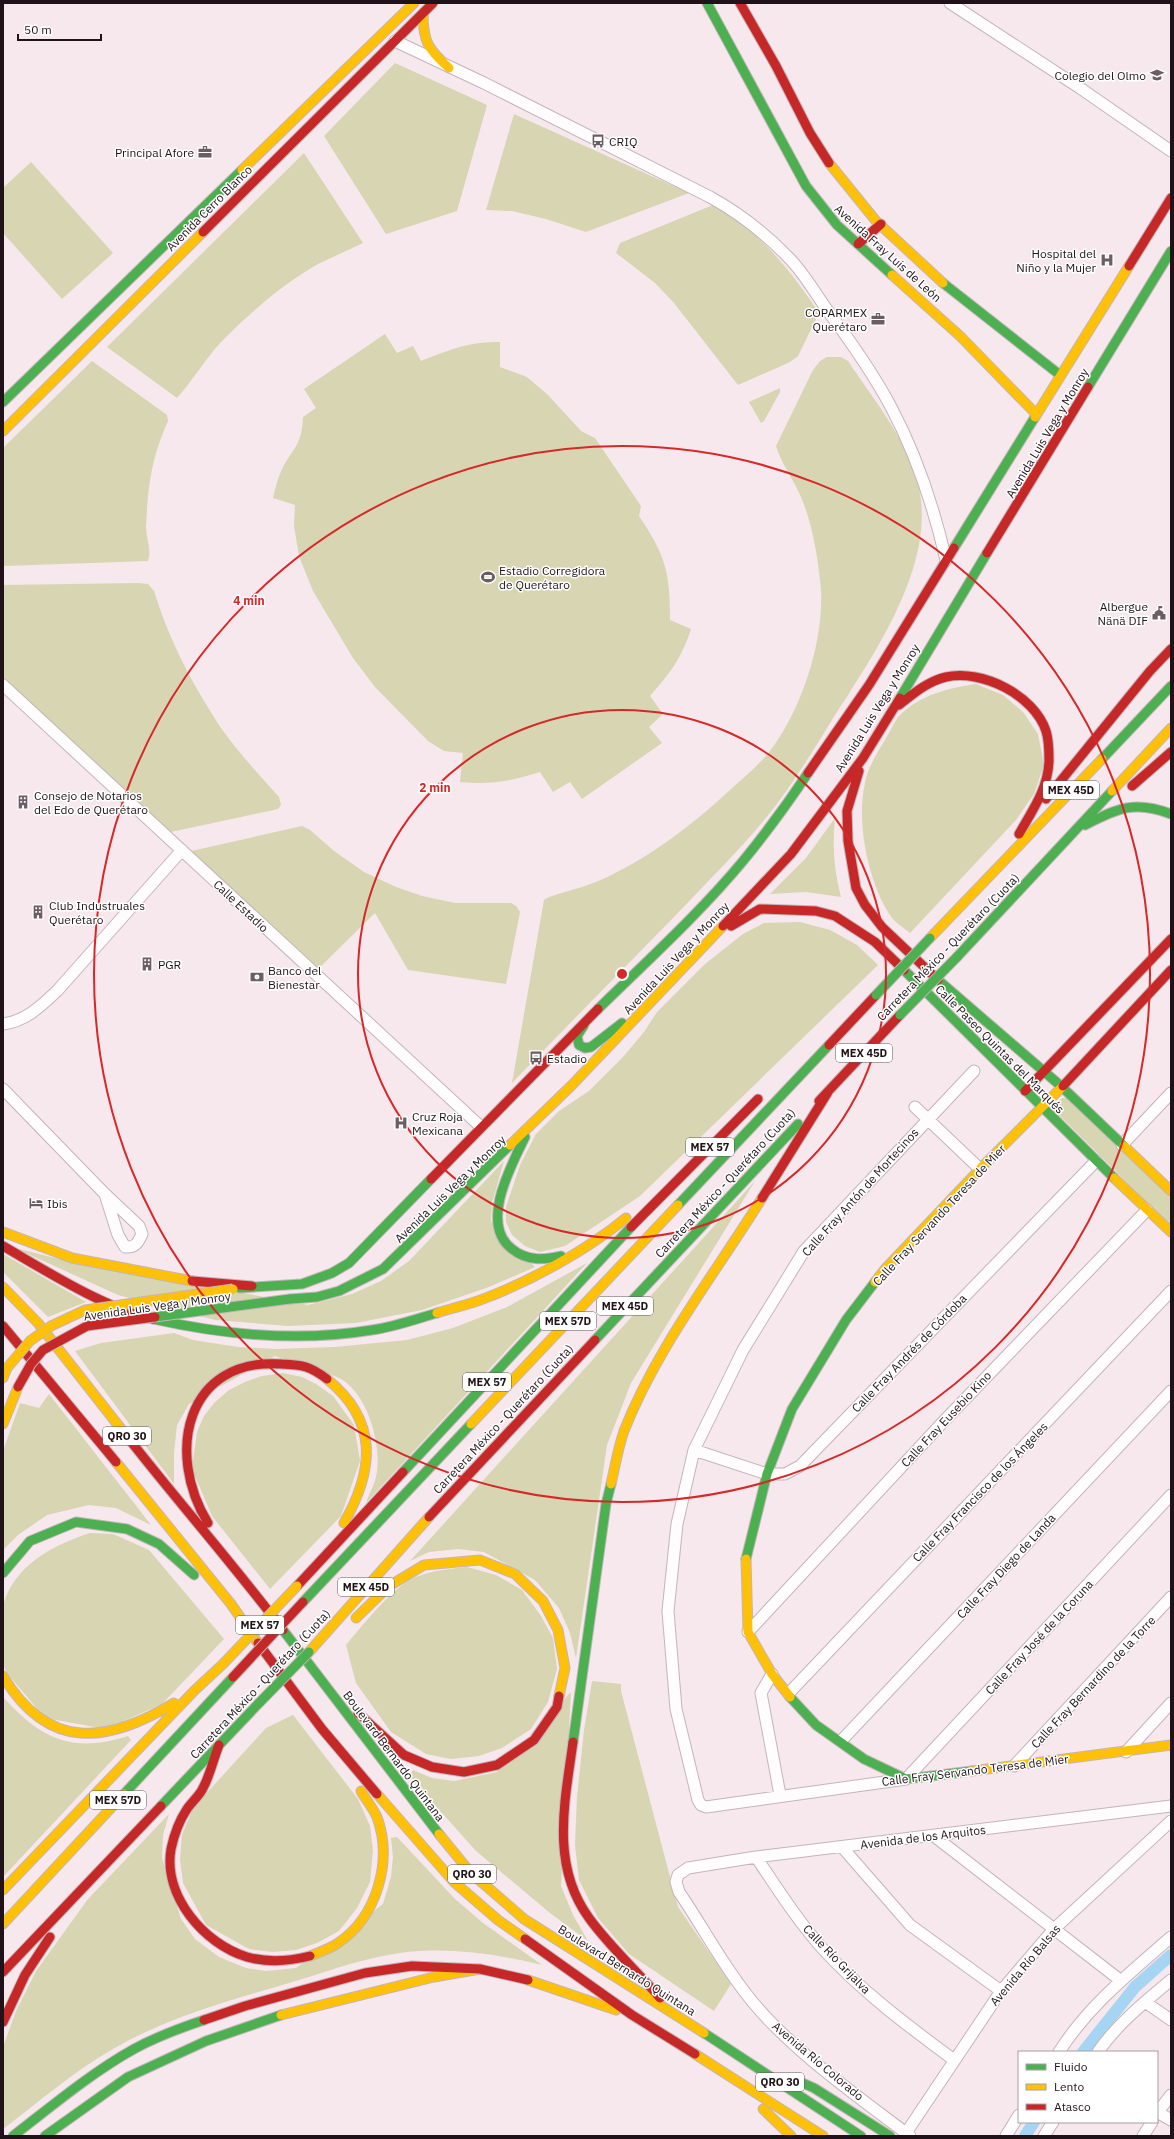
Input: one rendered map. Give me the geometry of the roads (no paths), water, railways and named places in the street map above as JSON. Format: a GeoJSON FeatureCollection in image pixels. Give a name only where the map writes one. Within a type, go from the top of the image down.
{"type":"FeatureCollection","features":[{"type":"Feature","properties":{"kind":"main road","name":"Avenida Cerro Blanco"},"geometry":{"type":"LineString","coordinates":[[3,402],[414,3]]}},
{"type":"Feature","properties":{"kind":"main road","name":"Avenida Cerro Blanco"},"geometry":{"type":"LineString","coordinates":[[3,431],[395,40],[434,3]]}},
{"type":"Feature","properties":{"kind":"main road","name":"Avenida Fray Luis de León"},"geometry":{"type":"LineString","coordinates":[[707,3],[806,186],[821,208],[874,261],[949,325],[1036,414]]}},
{"type":"Feature","properties":{"kind":"main road","name":"Avenida Fray Luis de León"},"geometry":{"type":"LineString","coordinates":[[740,3],[826,158],[854,195],[928,270],[1003,332],[1060,375]]}},
{"type":"Feature","properties":{"kind":"main road"},"geometry":{"type":"LineString","coordinates":[[423,13],[422,35],[425,44],[432,53],[449,68]]}},
{"type":"Feature","properties":{"kind":"main road","name":"Avenida Luis Vega y Monroy"},"geometry":{"type":"LineString","coordinates":[[3,1378],[7,1368],[30,1341],[46,1330],[85,1310],[252,1286],[302,1284],[328,1276],[350,1263],[367,1246],[480,1126],[699,909],[742,862],[781,813],[869,685],[1170,200]]}},
{"type":"Feature","properties":{"kind":"main road"},"geometry":{"type":"LineString","coordinates":[[858,244],[881,224]]}},
{"type":"Feature","properties":{"kind":"main road","name":"Avenida Luis Vega y Monroy"},"geometry":{"type":"LineString","coordinates":[[3,1424],[18,1387],[31,1364],[43,1350],[87,1326],[336,1294],[361,1283],[383,1269],[528,1130],[657,998],[791,854],[863,758],[1171,251]]}},
{"type":"Feature","properties":{"kind":"main road"},"geometry":{"type":"LineString","coordinates":[[972,894],[1150,671],[1171,649]]}},
{"type":"Feature","properties":{"kind":"main road"},"geometry":{"type":"LineString","coordinates":[[891,710],[933,681],[961,675],[979,676],[998,683],[1033,711],[1046,730],[1048,772],[1042,791],[1019,834]]}},
{"type":"Feature","properties":{"kind":"main road","name":"Carretera México - Querétaro (Cuota)"},"geometry":{"type":"LineString","coordinates":[[3,1924],[303,1602],[832,1040],[1171,686]]}},
{"type":"Feature","properties":{"kind":"main road","name":"Carretera México - Querétaro (Cuota)"},"geometry":{"type":"LineString","coordinates":[[3,1972],[258,1703],[309,1652],[445,1499],[1171,728]]}},
{"type":"Feature","properties":{"kind":"main road"},"geometry":{"type":"LineString","coordinates":[[1083,821],[1122,795],[1171,752]]}},
{"type":"Feature","properties":{"kind":"main road","name":"Calle Paseo Quintas del Marqués"},"geometry":{"type":"LineString","coordinates":[[863,758],[848,811],[848,841],[856,888],[865,906],[882,927],[952,993],[1062,1087],[1171,1192]]}},
{"type":"Feature","properties":{"kind":"main road"},"geometry":{"type":"LineString","coordinates":[[1074,830],[1121,807],[1141,805],[1171,814]]}},
{"type":"Feature","properties":{"kind":"main road","name":"Calle Paseo Quintas del Marqués"},"geometry":{"type":"LineString","coordinates":[[710,940],[737,921],[760,909],[790,909],[835,916],[875,942],[1096,1161],[1171,1232]]}},
{"type":"Feature","properties":{"kind":"main road"},"geometry":{"type":"LineString","coordinates":[[1025,1091],[1171,939]]}},
{"type":"Feature","properties":{"kind":"main road","name":"Calle Fray Servando Teresa de Mier"},"geometry":{"type":"LineString","coordinates":[[1171,970],[1062,1087],[980,1169],[885,1269],[846,1320],[792,1409],[767,1474],[746,1556],[748,1632],[772,1674],[789,1693],[800,1711],[816,1725],[841,1741],[864,1759],[906,1779],[1126,1752],[1171,1745]]}},
{"type":"Feature","properties":{"kind":"main road"},"geometry":{"type":"LineString","coordinates":[[596,1010],[578,1032],[577,1042],[584,1048],[591,1047],[657,998]]}},
{"type":"Feature","properties":{"kind":"main road","name":"Carretera México - Querétaro (Cuota)"},"geometry":{"type":"LineString","coordinates":[[794,1068],[832,1040]]}},
{"type":"Feature","properties":{"kind":"main road"},"geometry":{"type":"LineString","coordinates":[[673,2013],[630,1964],[606,1941],[585,1915],[571,1884],[564,1854],[562,1822],[606,1504],[624,1432],[647,1381],[685,1316],[750,1217],[828,1092]]}},
{"type":"Feature","properties":{"kind":"main road","name":"MEX 57"},"geometry":{"type":"LineString","coordinates":[[3,1890],[319,1563],[656,1200],[764,1093]]}},
{"type":"Feature","properties":{"kind":"main road"},"geometry":{"type":"LineString","coordinates":[[528,1130],[511,1168],[497,1218],[497,1227],[502,1239],[512,1250],[522,1256],[540,1261],[570,1254]]}},
{"type":"Feature","properties":{"kind":"main road"},"geometry":{"type":"LineString","coordinates":[[3,1246],[64,1282],[138,1315],[193,1328],[285,1336],[325,1336],[373,1330],[483,1299],[536,1275],[609,1232],[632,1213],[656,1200]]}},
{"type":"Feature","properties":{"kind":"main road"},"geometry":{"type":"LineString","coordinates":[[3,1232],[72,1258],[191,1281],[252,1286]]}},
{"type":"Feature","properties":{"kind":"main road","name":"Boulevard Bernardo Quintana"},"geometry":{"type":"LineString","coordinates":[[3,1287],[38,1323],[179,1503],[250,1586],[416,1806],[470,1872],[524,1919],[744,2058],[861,2136]]}},
{"type":"Feature","properties":{"kind":"main road","name":"QRO 30"},"geometry":{"type":"LineString","coordinates":[[3,1326],[55,1387],[230,1604],[275,1668],[322,1729],[454,1882],[498,1920],[632,2015],[823,2136]]}},
{"type":"Feature","properties":{"kind":"main road"},"geometry":{"type":"LineString","coordinates":[[250,1586],[199,1510],[189,1487],[184,1455],[188,1425],[201,1399],[222,1376],[263,1363],[303,1365],[330,1380],[355,1407],[369,1443],[365,1475],[358,1501],[319,1563]]}},
{"type":"Feature","properties":{"kind":"main road"},"geometry":{"type":"LineString","coordinates":[[3,1574],[30,1541],[76,1522],[127,1529],[159,1544],[230,1604]]}},
{"type":"Feature","properties":{"kind":"main road"},"geometry":{"type":"LineString","coordinates":[[322,1680],[404,1754],[432,1767],[464,1772],[497,1765],[534,1740],[557,1707],[565,1668],[558,1630],[546,1606],[543,1601],[514,1574],[480,1560],[424,1565],[389,1586],[347,1626]]}},
{"type":"Feature","properties":{"kind":"main road"},"geometry":{"type":"LineString","coordinates":[[309,1652],[337,1636]]}},
{"type":"Feature","properties":{"kind":"main road"},"geometry":{"type":"LineString","coordinates":[[3,1676],[9,1688],[25,1709],[54,1728],[87,1734],[114,1731],[139,1721],[195,1690]]}},
{"type":"Feature","properties":{"kind":"main road"},"geometry":{"type":"LineString","coordinates":[[219,1745],[207,1781],[181,1819],[173,1842],[170,1864],[181,1904],[200,1929],[223,1946],[245,1957],[268,1962],[293,1961],[320,1954],[343,1942],[361,1925],[375,1903],[383,1876],[383,1845],[375,1812],[322,1729]]}},
{"type":"Feature","properties":{"kind":"main road"},"geometry":{"type":"LineString","coordinates":[[53,1856],[81,1830],[101,1819]]}},
{"type":"Feature","properties":{"kind":"main road"},"geometry":{"type":"LineString","coordinates":[[3,2022],[25,1975],[42,1948],[82,1896],[122,1854],[136,1833]]}},
{"type":"Feature","properties":{"kind":"main road"},"geometry":{"type":"LineString","coordinates":[[13,2136],[109,2065],[134,2049],[172,2030],[245,2006],[365,1973],[412,1966],[480,1969],[539,1982],[632,2015]]}},
{"type":"Feature","properties":{"kind":"main road"},"geometry":{"type":"LineString","coordinates":[[45,2136],[128,2077],[158,2061],[206,2040],[283,2014],[434,1977],[480,1969]]}},
{"type":"Feature","properties":{"kind":"main road"},"geometry":{"type":"LineString","coordinates":[[744,2058],[814,2088],[890,2136]]}},
{"type":"Feature","properties":{"kind":"main road"},"geometry":{"type":"LineString","coordinates":[[729,2076],[791,2136]]}},
{"type":"Feature","properties":{"kind":"street"},"geometry":{"type":"LineString","coordinates":[[950,3],[1080,88],[1171,151]]}},
{"type":"Feature","properties":{"kind":"street"},"geometry":{"type":"LineString","coordinates":[[395,40],[449,68],[484,83],[735,211],[766,236],[789,258],[849,338],[891,406],[906,438],[929,499],[946,560]]}},
{"type":"Feature","properties":{"kind":"street","name":"Calle Estadio"},"geometry":{"type":"LineString","coordinates":[[3,685],[480,1126]]}},
{"type":"Feature","properties":{"kind":"street"},"geometry":{"type":"LineString","coordinates":[[3,1024],[23,1018],[37,1009],[57,991],[182,850]]}},
{"type":"Feature","properties":{"kind":"street","name":"Calle Fray Antón de Mortecinos"},"geometry":{"type":"LineString","coordinates":[[701,1805],[698,1800],[676,1709],[668,1611],[677,1524],[694,1450],[743,1350],[804,1251],[974,1071]]}},
{"type":"Feature","properties":{"kind":"street"},"geometry":{"type":"LineString","coordinates":[[3,1089],[105,1194]]}},
{"type":"Feature","properties":{"kind":"street"},"geometry":{"type":"LineString","coordinates":[[1122,1145],[1171,1093]]}},
{"type":"Feature","properties":{"kind":"street"},"geometry":{"type":"LineString","coordinates":[[915,1107],[980,1169]]}},
{"type":"Feature","properties":{"kind":"street","name":"Calle Fray Andrés de Córdoba"},"geometry":{"type":"LineString","coordinates":[[694,1450],[767,1474],[785,1474],[800,1466],[1096,1161]]}},
{"type":"Feature","properties":{"kind":"street","name":"Calle Fray Eusebio Kino"},"geometry":{"type":"LineString","coordinates":[[748,1632],[943,1422],[1147,1210]]}},
{"type":"Feature","properties":{"kind":"street","name":"Calle Fray Francisco de los Ángeles"},"geometry":{"type":"LineString","coordinates":[[789,1693],[1171,1291]]}},
{"type":"Feature","properties":{"kind":"street","name":"Calle Fray Diego de Landa"},"geometry":{"type":"LineString","coordinates":[[841,1741],[1171,1391]]}},
{"type":"Feature","properties":{"kind":"street","name":"Calle Fray José de la Coruna"},"geometry":{"type":"LineString","coordinates":[[906,1779],[1171,1495]]}},
{"type":"Feature","properties":{"kind":"street","name":"Calle Fray Bernardino de la Torre"},"geometry":{"type":"LineString","coordinates":[[1014,1766],[1171,1597]]}},
{"type":"Feature","properties":{"kind":"street"},"geometry":{"type":"LineString","coordinates":[[772,1674],[761,1694],[780,1796]]}},
{"type":"Feature","properties":{"kind":"street"},"geometry":{"type":"LineString","coordinates":[[1126,1752],[1171,1703]]}},
{"type":"Feature","properties":{"kind":"street","name":"Calle Fray Servando Teresa de Mier"},"geometry":{"type":"LineString","coordinates":[[701,1805],[706,1807],[906,1779]]}},
{"type":"Feature","properties":{"kind":"street","name":"Avenida de los Arquitos"},"geometry":{"type":"LineString","coordinates":[[678,1875],[688,1868],[756,1857],[1171,1806]]}},
{"type":"Feature","properties":{"kind":"street","name":"Avenida Río Balsas"},"geometry":{"type":"LineString","coordinates":[[908,2134],[954,2060],[1001,1991],[1054,1929],[1171,1821]]}},
{"type":"Feature","properties":{"kind":"street"},"geometry":{"type":"LineString","coordinates":[[934,1836],[1120,1980]]}},
{"type":"Feature","properties":{"kind":"street"},"geometry":{"type":"LineString","coordinates":[[842,1847],[910,1925],[1001,1991]]}},
{"type":"Feature","properties":{"kind":"street","name":"Calle Río Grijalva"},"geometry":{"type":"LineString","coordinates":[[756,1857],[791,1910],[822,1948],[900,2020],[954,2060]]}},
{"type":"Feature","properties":{"kind":"street","name":"Avenida Río Colorado"},"geometry":{"type":"LineString","coordinates":[[678,1875],[676,1882],[679,1892],[744,1991],[781,2032],[839,2081],[908,2134]]}},
{"type":"Feature","properties":{"kind":"street"},"geometry":{"type":"LineString","coordinates":[[1060,2051],[1074,2029],[1120,1980],[1171,1937]]}},
{"type":"Feature","properties":{"kind":"street"},"geometry":{"type":"LineString","coordinates":[[1099,2051],[1105,2041],[1145,2002],[1171,1980]]}},
{"type":"Feature","properties":{"kind":"street"},"geometry":{"type":"LineString","coordinates":[[1145,2002],[1171,2020]]}},
{"type":"Feature","properties":{"kind":"street"},"geometry":{"type":"LineString","coordinates":[[1158,2112],[1171,2096]]}},
{"type":"Feature","properties":{"kind":"street"},"geometry":{"type":"LineString","coordinates":[[1158,2114],[1171,2120]]}},
{"type":"Feature","properties":{"kind":"street"},"geometry":{"type":"LineString","coordinates":[[1006,2136],[1018,2117]]}},
{"type":"Feature","properties":{"kind":"street"},"geometry":{"type":"LineString","coordinates":[[1044,2136],[1052,2123]]}},
{"type":"Feature","properties":{"kind":"street"},"geometry":{"type":"LineString","coordinates":[[1143,2136],[1151,2123]]}},
{"type":"Feature","properties":{"kind":"waterway"},"geometry":{"type":"LineString","coordinates":[[1084,2051],[1135,1987],[1171,1955]]}},
{"type":"Feature","properties":{"kind":"waterway"},"geometry":{"type":"LineString","coordinates":[[1025,2136],[1033,2123]]}},
{"type":"Feature","properties":{"kind":"place","name":"Colegio del Olmo"},"geometry":{"type":"Point","coordinates":[1157,75]}},
{"type":"Feature","properties":{"kind":"place","name":"CRIQ"},"geometry":{"type":"Point","coordinates":[598,141]}},
{"type":"Feature","properties":{"kind":"place","name":"Principal Afore"},"geometry":{"type":"Point","coordinates":[205,152]}},
{"type":"Feature","properties":{"kind":"place","name":"Hospital del Niño y la Mujer"},"geometry":{"type":"Point","coordinates":[1107,260]}},
{"type":"Feature","properties":{"kind":"place","name":"COPARMEX Querétaro"},"geometry":{"type":"Point","coordinates":[878,319]}},
{"type":"Feature","properties":{"kind":"place","name":"Estadio Corregidora de Querétaro"},"geometry":{"type":"Point","coordinates":[488,577]}},
{"type":"Feature","properties":{"kind":"place","name":"Albergue Nänä DIF"},"geometry":{"type":"Point","coordinates":[1159,613]}},
{"type":"Feature","properties":{"kind":"place","name":"Consejo de Notarios del Edo de Querétaro"},"geometry":{"type":"Point","coordinates":[23,802]}},
{"type":"Feature","properties":{"kind":"place","name":"Club Industruales Querétaro"},"geometry":{"type":"Point","coordinates":[38,912]}},
{"type":"Feature","properties":{"kind":"place","name":"PGR"},"geometry":{"type":"Point","coordinates":[147,964]}},
{"type":"Feature","properties":{"kind":"place","name":"Banco del Bienestar"},"geometry":{"type":"Point","coordinates":[257,977]}},
{"type":"Feature","properties":{"kind":"place","name":"Estadio"},"geometry":{"type":"Point","coordinates":[536,1058]}},
{"type":"Feature","properties":{"kind":"place","name":"Cruz Roja Mexicana"},"geometry":{"type":"Point","coordinates":[401,1123]}},
{"type":"Feature","properties":{"kind":"place","name":"Ibis"},"geometry":{"type":"Point","coordinates":[36,1203]}}]}
